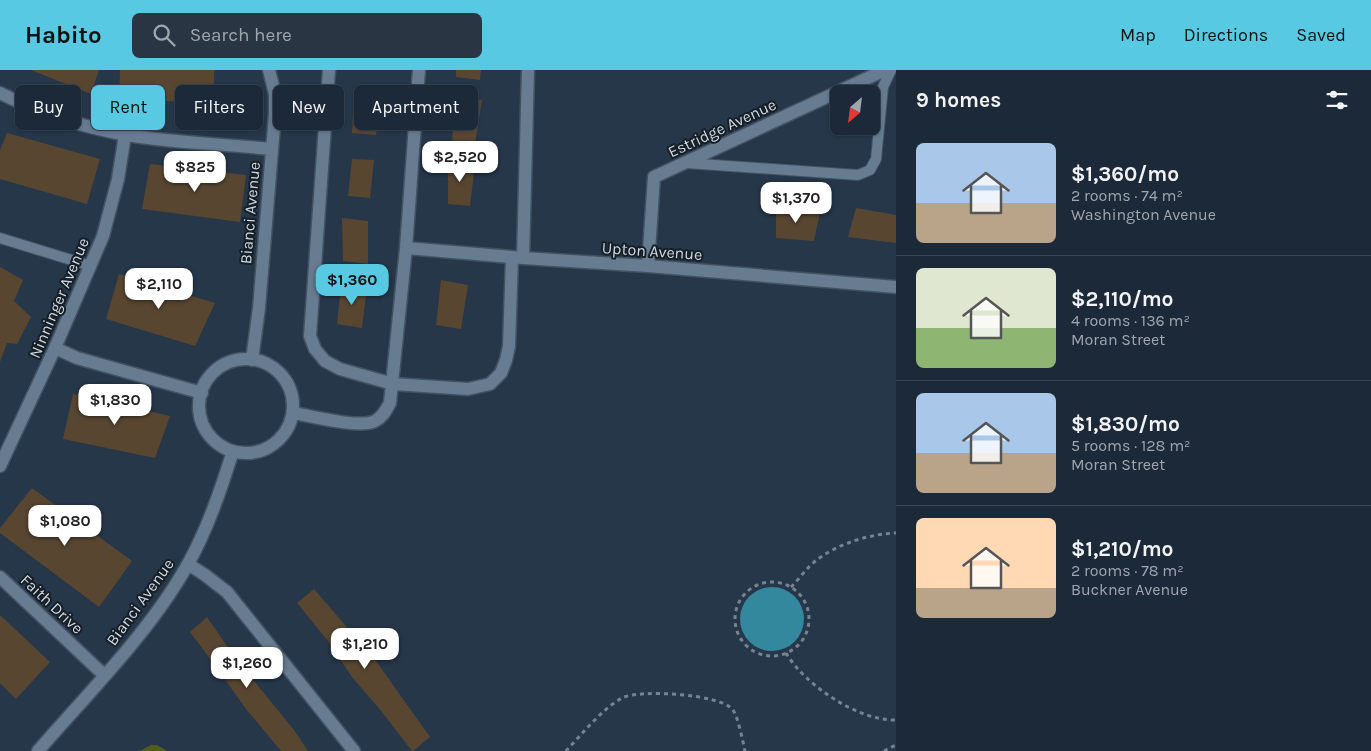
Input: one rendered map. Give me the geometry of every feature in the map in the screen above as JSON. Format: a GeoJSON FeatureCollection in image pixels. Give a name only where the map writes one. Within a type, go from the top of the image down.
{"type":"FeatureCollection","features":[{"type":"Feature","properties":{"kind":"street","name":"Bianci Avenue"},"geometry":{"type":"LineString","coordinates":[[252,360],[259,308],[275,114],[275,94],[269,70]]}},
{"type":"Feature","properties":{"kind":"street"},"geometry":{"type":"LineString","coordinates":[[329,70],[310,336],[316,349],[325,361],[340,370],[393,384],[468,389],[490,384],[501,372],[509,346],[517,258],[528,70]]}},
{"type":"Feature","properties":{"kind":"street"},"geometry":{"type":"LineString","coordinates":[[293,413],[354,423],[368,423],[377,420],[390,403],[406,248],[419,70]]}},
{"type":"Feature","properties":{"kind":"street","name":"Estridge Avenue"},"geometry":{"type":"LineString","coordinates":[[648,266],[654,178],[885,70]]}},
{"type":"Feature","properties":{"kind":"street"},"geometry":{"type":"LineString","coordinates":[[0,93],[47,114],[125,135],[271,149]]}},
{"type":"Feature","properties":{"kind":"street","name":"Ninninger Avenue"},"geometry":{"type":"LineString","coordinates":[[0,466],[55,348],[103,236],[112,208],[125,135]]}},
{"type":"Feature","properties":{"kind":"street","name":"Upton Avenue"},"geometry":{"type":"LineString","coordinates":[[406,248],[896,287]]}},
{"type":"Feature","properties":{"kind":"street"},"geometry":{"type":"LineString","coordinates":[[55,348],[77,358],[202,393]]}},
{"type":"Feature","properties":{"kind":"street"},"geometry":{"type":"LineString","coordinates":[[252,360],[270,365],[284,378],[292,394],[293,413],[287,430],[275,444],[259,452],[240,453],[223,447],[209,435],[201,419],[199,400],[205,383],[217,369],[234,361],[252,360]]}},
{"type":"Feature","properties":{"kind":"street","name":"Bianci Avenue"},"geometry":{"type":"LineString","coordinates":[[38,751],[155,614],[188,564],[215,503],[233,451]]}},
{"type":"Feature","properties":{"kind":"street"},"geometry":{"type":"LineString","coordinates":[[188,564],[205,574],[227,592],[354,751]]}},
{"type":"Feature","properties":{"kind":"street","name":"Faith Drive"},"geometry":{"type":"LineString","coordinates":[[0,577],[104,675]]}},
{"type":"Feature","properties":{"kind":"lane"},"geometry":{"type":"LineString","coordinates":[[686,163],[858,175],[870,170],[876,159],[883,87],[891,70]]}},
{"type":"Feature","properties":{"kind":"lane"},"geometry":{"type":"LineString","coordinates":[[0,238],[91,266]]}},
{"type":"Feature","properties":{"kind":"path"},"geometry":{"type":"LineString","coordinates":[[791,587],[817,559],[845,544],[896,533]]}},
{"type":"Feature","properties":{"kind":"path"},"geometry":{"type":"LineString","coordinates":[[768,582],[780,582],[791,587],[800,595],[806,605],[809,617],[808,628],[803,640],[786,653],[772,656],[759,654],[748,647],[740,638],[736,626],[735,614],[742,597],[756,585],[768,582]]}},
{"type":"Feature","properties":{"kind":"path"},"geometry":{"type":"LineString","coordinates":[[786,653],[793,665],[817,688],[860,714],[896,720]]}},
{"type":"Feature","properties":{"kind":"path"},"geometry":{"type":"LineString","coordinates":[[566,751],[595,720],[623,697],[645,694],[690,695],[724,702],[733,710],[745,751]]}},
{"type":"Feature","properties":{"kind":"path"},"geometry":{"type":"LineString","coordinates":[[884,751],[896,745]]}},
{"type":"Feature","properties":{"kind":"green space"},"geometry":{"type":"Polygon","coordinates":[[[151,745],[157,745],[167,751],[140,751],[151,745]]]}},
{"type":"Feature","properties":{"kind":"water"},"geometry":{"type":"Polygon","coordinates":[[[766,587],[778,587],[795,596],[802,607],[804,619],[802,631],[795,642],[778,651],[766,651],[754,646],[745,637],[740,625],[740,613],[745,601],[754,592],[766,587]]]}},
{"type":"Feature","properties":{"kind":"building"},"geometry":{"type":"Polygon","coordinates":[[[31,70],[99,70],[94,85],[91,85],[91,94],[81,90],[81,85],[68,85],[31,70]]]}},
{"type":"Feature","properties":{"kind":"building"},"geometry":{"type":"Polygon","coordinates":[[[120,70],[214,70],[214,85],[175,85],[175,101],[165,101],[165,85],[119,85],[120,70]]]}},
{"type":"Feature","properties":{"kind":"building"},"geometry":{"type":"Polygon","coordinates":[[[456,70],[481,70],[480,80],[456,77],[456,70]]]}},
{"type":"Feature","properties":{"kind":"building"},"geometry":{"type":"Polygon","coordinates":[[[354,90],[354,130],[376,130],[376,135],[352,133],[354,90]]]}},
{"type":"Feature","properties":{"kind":"building"},"geometry":{"type":"Polygon","coordinates":[[[478,99],[482,100],[478,125],[478,99]]]}},
{"type":"Feature","properties":{"kind":"building"},"geometry":{"type":"Polygon","coordinates":[[[453,130],[477,130],[475,144],[452,141],[453,130]]]}},
{"type":"Feature","properties":{"kind":"building"},"geometry":{"type":"Polygon","coordinates":[[[7,133],[100,159],[87,204],[0,179],[0,150],[7,133]]]}},
{"type":"Feature","properties":{"kind":"building"},"geometry":{"type":"Polygon","coordinates":[[[352,159],[374,160],[370,198],[348,196],[352,159]]]}},
{"type":"Feature","properties":{"kind":"building"},"geometry":{"type":"Polygon","coordinates":[[[448,162],[475,164],[470,206],[448,204],[448,162]]]}},
{"type":"Feature","properties":{"kind":"building"},"geometry":{"type":"Polygon","coordinates":[[[150,164],[246,175],[240,222],[142,209],[150,164]]]}},
{"type":"Feature","properties":{"kind":"building"},"geometry":{"type":"Polygon","coordinates":[[[776,207],[820,212],[814,241],[776,238],[776,207]]]}},
{"type":"Feature","properties":{"kind":"building"},"geometry":{"type":"Polygon","coordinates":[[[856,208],[896,215],[896,243],[848,237],[856,208]]]}},
{"type":"Feature","properties":{"kind":"building"},"geometry":{"type":"Polygon","coordinates":[[[342,218],[368,221],[368,264],[343,261],[342,218]]]}},
{"type":"Feature","properties":{"kind":"building"},"geometry":{"type":"Polygon","coordinates":[[[0,267],[23,280],[14,301],[31,317],[17,344],[7,343],[0,362],[0,267]]]}},
{"type":"Feature","properties":{"kind":"building"},"geometry":{"type":"Polygon","coordinates":[[[119,274],[215,303],[195,346],[106,319],[119,274]]]}},
{"type":"Feature","properties":{"kind":"building"},"geometry":{"type":"Polygon","coordinates":[[[441,280],[468,285],[461,329],[436,325],[441,280]]]}},
{"type":"Feature","properties":{"kind":"building"},"geometry":{"type":"Polygon","coordinates":[[[341,284],[367,287],[362,328],[337,324],[341,284]]]}},
{"type":"Feature","properties":{"kind":"building"},"geometry":{"type":"Polygon","coordinates":[[[73,394],[170,416],[155,458],[63,439],[73,394]]]}},
{"type":"Feature","properties":{"kind":"building"},"geometry":{"type":"Polygon","coordinates":[[[32,488],[132,561],[99,607],[0,533],[0,528],[32,488]]]}},
{"type":"Feature","properties":{"kind":"building"},"geometry":{"type":"Polygon","coordinates":[[[314,589],[376,661],[430,737],[413,751],[352,677],[328,641],[297,603],[314,589]]]}},
{"type":"Feature","properties":{"kind":"building"},"geometry":{"type":"Polygon","coordinates":[[[0,615],[50,662],[16,699],[0,683],[0,615]]]}},
{"type":"Feature","properties":{"kind":"building"},"geometry":{"type":"Polygon","coordinates":[[[207,617],[236,659],[294,730],[308,751],[281,751],[246,709],[190,632],[207,617]]]}}]}
